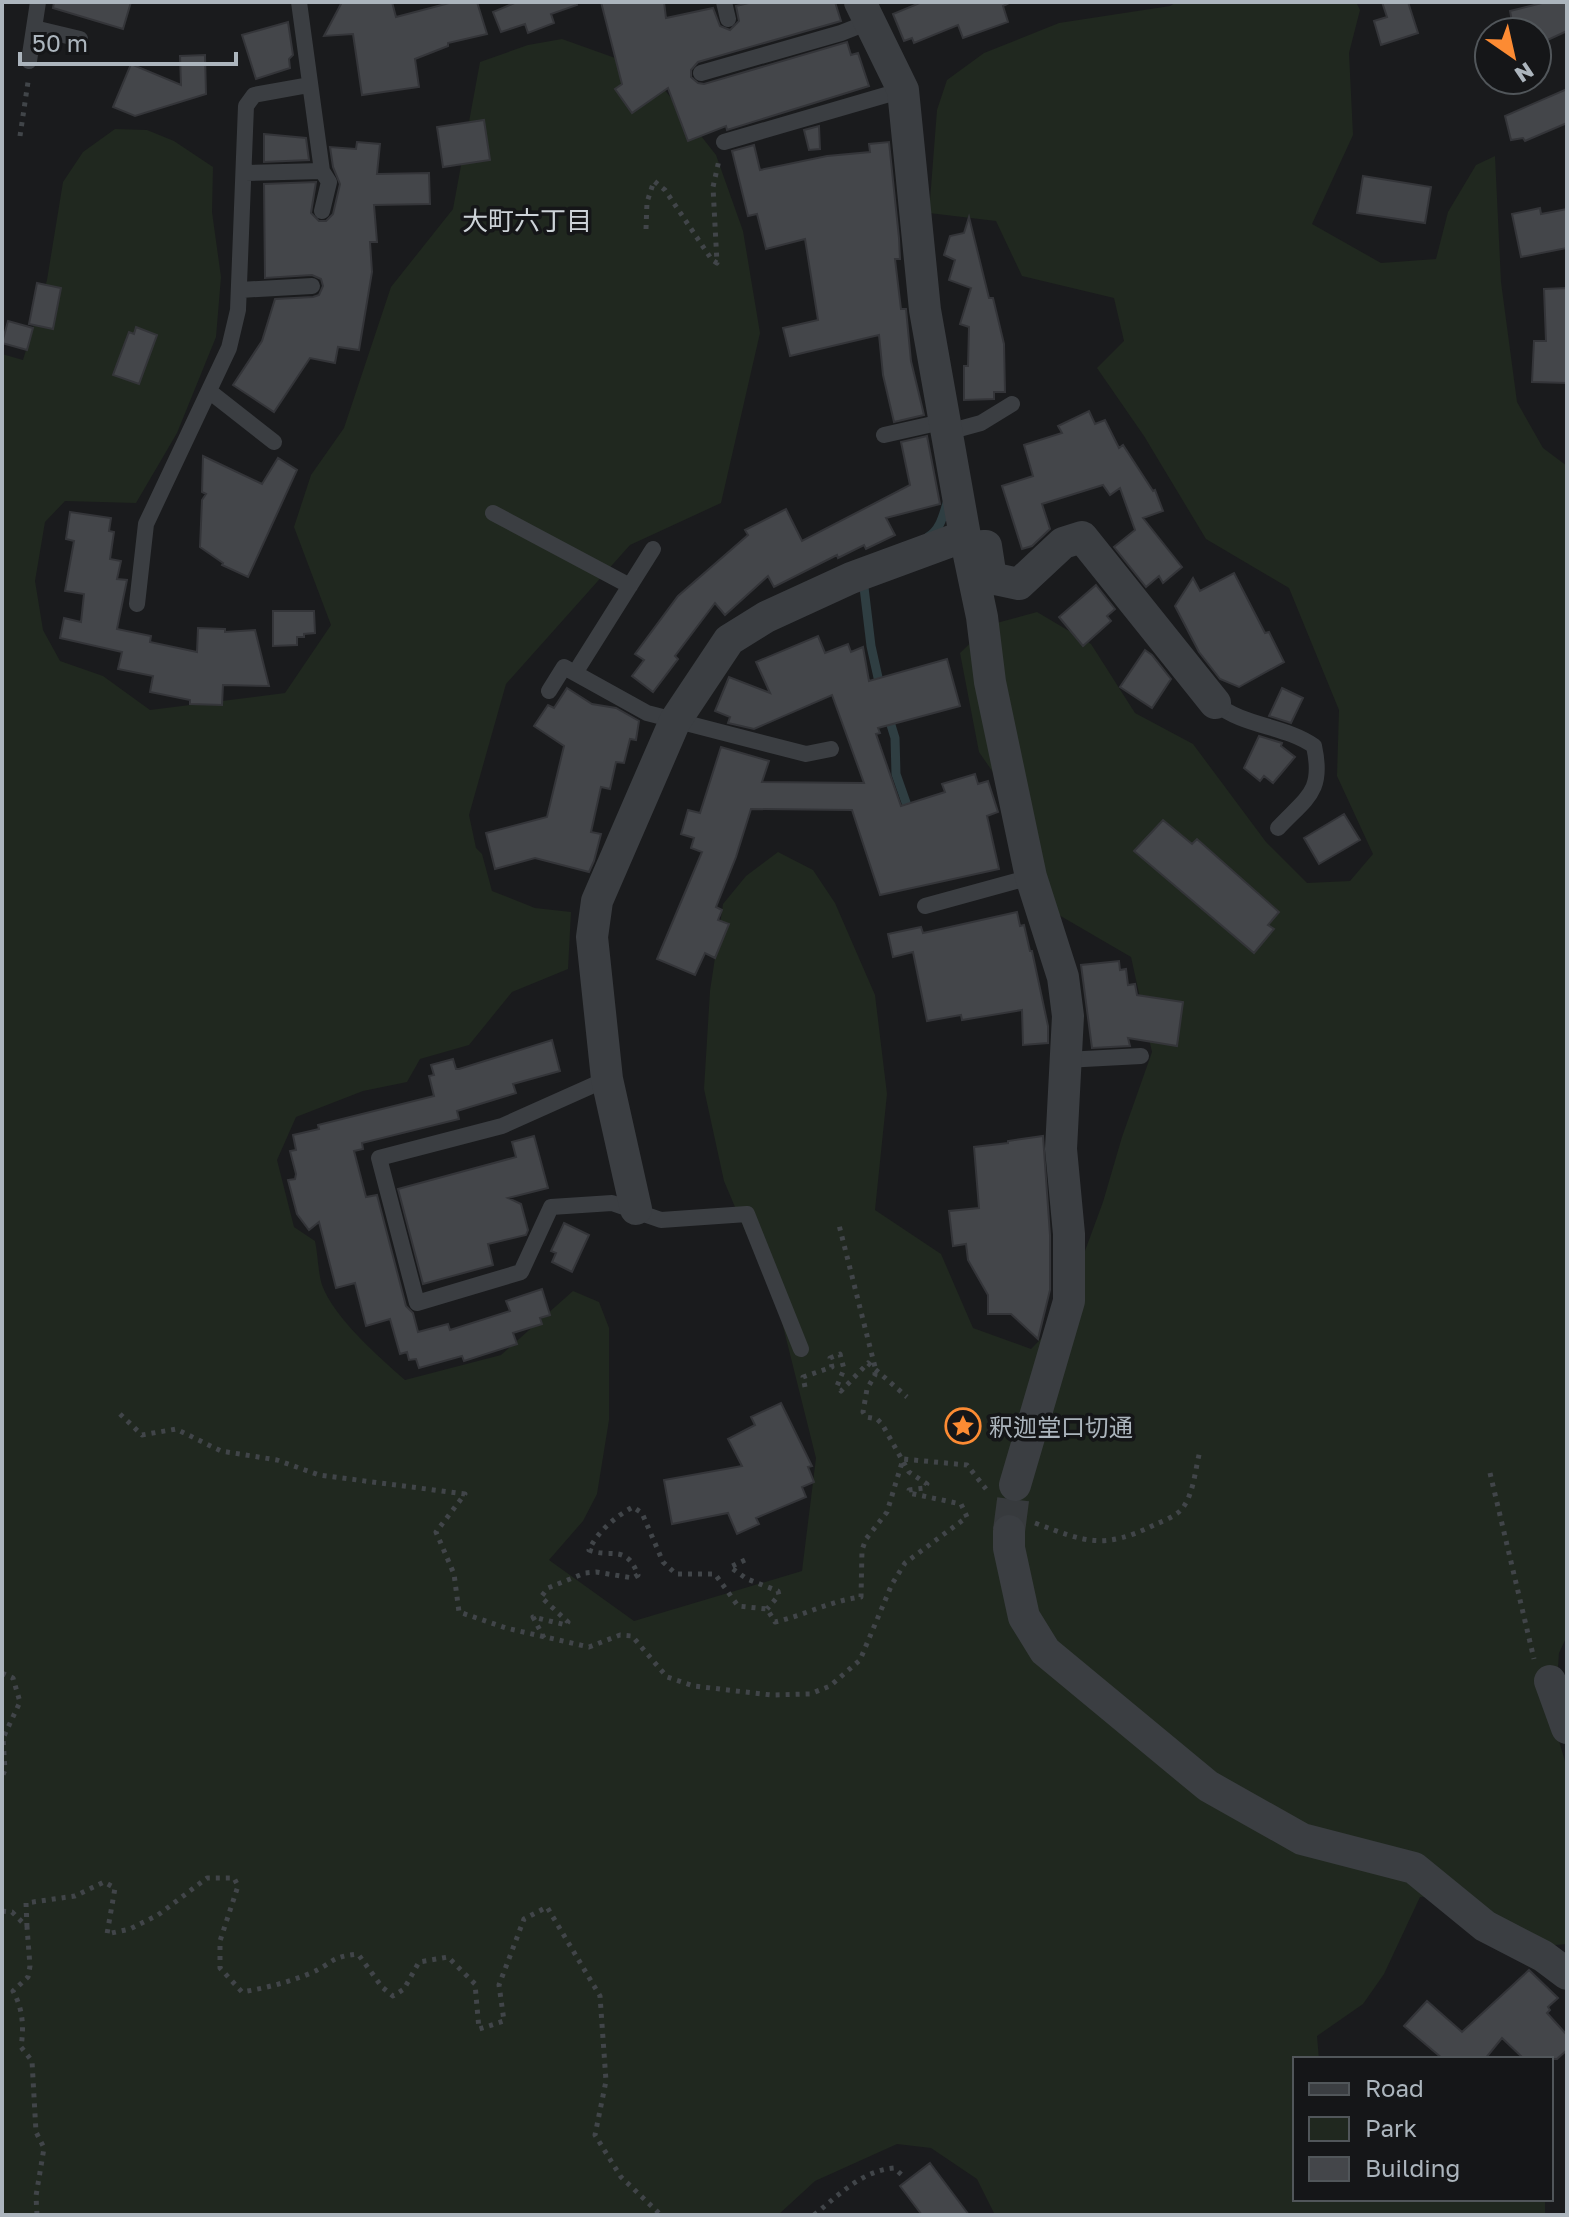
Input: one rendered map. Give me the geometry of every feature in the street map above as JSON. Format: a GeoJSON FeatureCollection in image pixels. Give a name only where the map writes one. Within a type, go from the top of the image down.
{"type":"FeatureCollection","features":[{"type":"Feature","properties":{"kind":"street"},"geometry":{"type":"LineString","coordinates":[[864,12],[903,90],[925,310],[982,617],[990,682],[1031,877],[1063,977],[1068,1016],[1061,1149],[1069,1234],[1069,1301],[1003,1491]]}},
{"type":"Feature","properties":{"kind":"street"},"geometry":{"type":"LineString","coordinates":[[636,1209],[607,1079],[592,937],[597,901],[675,721],[729,640],[766,617],[851,578],[966,543],[986,546],[991,578],[1019,584],[1063,543],[1082,537],[1215,703]]}},
{"type":"Feature","properties":{"kind":"street"},"geometry":{"type":"LineString","coordinates":[[1015,1525],[1009,1548],[1024,1617],[1045,1651],[1208,1786],[1302,1839],[1414,1868],[1485,1926],[1543,1956],[1567,1974]]}},
{"type":"Feature","properties":{"kind":"street"},"geometry":{"type":"LineString","coordinates":[[1550,1681],[1567,1728]]}},
{"type":"Feature","properties":{"kind":"lane"},"geometry":{"type":"LineString","coordinates":[[29,61],[38,2]]}},
{"type":"Feature","properties":{"kind":"lane"},"geometry":{"type":"LineString","coordinates":[[299,2],[322,171],[329,182],[322,211]]}},
{"type":"Feature","properties":{"kind":"lane"},"geometry":{"type":"LineString","coordinates":[[724,2],[728,19]]}},
{"type":"Feature","properties":{"kind":"lane"},"geometry":{"type":"LineString","coordinates":[[701,73],[841,33],[864,12]]}},
{"type":"Feature","properties":{"kind":"lane"},"geometry":{"type":"LineString","coordinates":[[34,28],[80,39]]}},
{"type":"Feature","properties":{"kind":"lane"},"geometry":{"type":"LineString","coordinates":[[137,604],[146,524],[229,348],[240,290],[246,106],[254,95],[309,85]]}},
{"type":"Feature","properties":{"kind":"lane"},"geometry":{"type":"LineString","coordinates":[[724,142],[903,90]]}},
{"type":"Feature","properties":{"kind":"lane"},"geometry":{"type":"LineString","coordinates":[[245,173],[322,171]]}},
{"type":"Feature","properties":{"kind":"lane"},"geometry":{"type":"LineString","coordinates":[[240,290],[312,286]]}},
{"type":"Feature","properties":{"kind":"lane"},"geometry":{"type":"LineString","coordinates":[[209,391],[274,442]]}},
{"type":"Feature","properties":{"kind":"lane"},"geometry":{"type":"LineString","coordinates":[[884,435],[981,423],[1012,404]]}},
{"type":"Feature","properties":{"kind":"lane"},"geometry":{"type":"LineString","coordinates":[[493,513],[630,586]]}},
{"type":"Feature","properties":{"kind":"lane"},"geometry":{"type":"LineString","coordinates":[[575,673],[653,549]]}},
{"type":"Feature","properties":{"kind":"lane"},"geometry":{"type":"LineString","coordinates":[[549,691],[564,667],[647,713],[806,754],[831,749]]}},
{"type":"Feature","properties":{"kind":"lane"},"geometry":{"type":"LineString","coordinates":[[1215,703],[1229,714],[1301,737],[1314,746],[1319,772],[1313,792],[1278,828]]}},
{"type":"Feature","properties":{"kind":"lane"},"geometry":{"type":"LineString","coordinates":[[925,906],[1031,877]]}},
{"type":"Feature","properties":{"kind":"lane"},"geometry":{"type":"LineString","coordinates":[[1065,1060],[1141,1056]]}},
{"type":"Feature","properties":{"kind":"lane"},"geometry":{"type":"LineString","coordinates":[[607,1079],[502,1126],[379,1158],[417,1303],[521,1272],[551,1207],[612,1203],[661,1220],[747,1214],[801,1349]]}},
{"type":"Feature","properties":{"kind":"path"},"geometry":{"type":"LineString","coordinates":[[20,136],[29,61]]}},
{"type":"Feature","properties":{"kind":"path"},"geometry":{"type":"LineString","coordinates":[[646,229],[647,202],[654,181],[665,190],[717,263],[713,187],[724,142]]}},
{"type":"Feature","properties":{"kind":"path"},"geometry":{"type":"LineString","coordinates":[[120,1414],[142,1435],[176,1429],[221,1451],[277,1460],[319,1475],[465,1494],[436,1532],[454,1574],[459,1612],[545,1639],[589,1647],[620,1635],[632,1636],[667,1677],[694,1686],[771,1695],[810,1694],[830,1686],[860,1660],[892,1584],[905,1563],[967,1517],[961,1504],[909,1493],[913,1487],[925,1488],[927,1484],[909,1472],[882,1424],[877,1419],[866,1417],[863,1412],[875,1367],[838,1221]]}},
{"type":"Feature","properties":{"kind":"path"},"geometry":{"type":"LineString","coordinates":[[805,1387],[803,1377],[832,1367],[830,1358],[840,1354],[844,1369],[837,1386],[841,1391],[868,1363],[907,1397]]}},
{"type":"Feature","properties":{"kind":"path"},"geometry":{"type":"LineString","coordinates":[[1015,1525],[1088,1541],[1111,1542],[1136,1534],[1180,1511],[1189,1496],[1200,1451]]}},
{"type":"Feature","properties":{"kind":"path"},"geometry":{"type":"LineString","coordinates":[[903,1459],[967,1465],[1003,1491]]}},
{"type":"Feature","properties":{"kind":"path"},"geometry":{"type":"LineString","coordinates":[[767,1609],[775,1622],[819,1610],[833,1601],[861,1597],[862,1550],[866,1539],[887,1512],[903,1459]]}},
{"type":"Feature","properties":{"kind":"path"},"geometry":{"type":"LineString","coordinates":[[1490,1473],[1537,1671],[1550,1681]]}},
{"type":"Feature","properties":{"kind":"path"},"geometry":{"type":"LineString","coordinates":[[545,1639],[533,1617],[566,1625],[568,1622],[541,1597],[548,1588],[585,1573],[633,1578],[638,1575],[626,1557],[616,1552],[597,1554],[589,1550],[593,1541],[620,1514],[633,1507],[642,1513],[663,1562],[676,1574],[715,1574],[738,1606],[767,1609]]}},
{"type":"Feature","properties":{"kind":"path"},"geometry":{"type":"LineString","coordinates":[[745,1560],[730,1567],[747,1579],[778,1591],[779,1595],[767,1609]]}},
{"type":"Feature","properties":{"kind":"path"},"geometry":{"type":"LineString","coordinates":[[2,1673],[13,1678],[20,1702],[3,1738],[5,1770],[2,1777]]}},
{"type":"Feature","properties":{"kind":"path"},"geometry":{"type":"LineString","coordinates":[[37,2215],[36,2196],[44,2148],[36,2132],[32,2061],[21,2047],[24,2031],[20,2004],[13,1991],[28,1977],[30,1966],[26,1903],[75,1896],[104,1882],[115,1888],[107,1934],[130,1929],[158,1915],[207,1878],[234,1878],[238,1886],[220,1941],[220,1968],[242,1992],[276,1986],[316,1971],[336,1956],[358,1954],[382,1987],[393,1996],[404,1989],[419,1962],[448,1957],[475,1984],[479,2029],[504,2021],[499,1985],[524,1919],[547,1907],[600,1996],[606,2081],[595,2135],[621,2177],[661,2215]]}},
{"type":"Feature","properties":{"kind":"path"},"geometry":{"type":"LineString","coordinates":[[2,1911],[12,1912],[27,1927]]}},
{"type":"Feature","properties":{"kind":"path"},"geometry":{"type":"LineString","coordinates":[[814,2215],[876,2170],[894,2168],[903,2176]]}},
{"type":"Feature","properties":{"kind":"green space"},"geometry":{"type":"Polygon","coordinates":[[[1177,2],[1356,2],[1360,10],[1349,53],[1353,135],[1312,224],[1381,263],[1436,259],[1448,212],[1476,165],[1495,156],[1501,282],[1517,402],[1543,448],[1567,466],[1567,1636],[1559,1653],[1554,1724],[1567,1768],[1567,1944],[1544,1946],[1481,1915],[1468,1894],[1420,1897],[1384,1974],[1363,2004],[1317,2036],[1319,2057],[1293,2057],[1293,2201],[1545,2201],[1545,2215],[995,2215],[977,2179],[931,2148],[897,2144],[815,2181],[778,2215],[2,2215],[2,354],[23,360],[47,280],[63,182],[83,152],[115,129],[147,130],[174,141],[213,167],[212,212],[221,277],[216,337],[177,433],[136,503],[65,501],[45,522],[35,581],[43,630],[60,661],[103,676],[150,710],[285,693],[331,625],[294,527],[311,475],[344,428],[391,287],[453,209],[480,62],[528,45],[562,39],[618,59],[664,89],[716,155],[743,231],[760,333],[721,503],[630,545],[506,684],[469,815],[476,848],[482,854],[492,891],[535,908],[571,912],[568,969],[512,992],[469,1045],[420,1059],[407,1082],[363,1091],[296,1117],[277,1160],[294,1227],[315,1241],[322,1285],[328,1298],[358,1336],[405,1380],[501,1355],[573,1291],[599,1302],[609,1328],[609,1420],[597,1494],[583,1521],[549,1560],[634,1621],[802,1571],[816,1458],[770,1274],[746,1233],[724,1181],[704,1089],[710,991],[723,904],[746,876],[778,852],[813,870],[835,903],[875,995],[887,1094],[875,1210],[941,1254],[973,1328],[1031,1349],[1077,1302],[1082,1259],[1152,1052],[1131,957],[1052,911],[1032,829],[979,752],[960,653],[989,625],[1037,612],[1091,644],[1135,713],[1193,744],[1266,842],[1307,883],[1350,881],[1373,854],[1337,776],[1339,710],[1289,588],[1206,539],[1144,436],[1097,368],[1124,341],[1114,298],[1022,276],[996,221],[929,213],[937,110],[947,80],[984,53],[1059,23],[1170,6],[1177,2]]]}},
{"type":"Feature","properties":{"kind":"building"},"geometry":{"type":"Polygon","coordinates":[[[54,2],[131,2],[123,29],[53,8],[54,2]]]}},
{"type":"Feature","properties":{"kind":"building"},"geometry":{"type":"Polygon","coordinates":[[[342,2],[392,2],[396,17],[453,2],[477,2],[487,34],[448,43],[448,46],[415,59],[419,87],[362,95],[353,34],[324,36],[342,2]]]}},
{"type":"Feature","properties":{"kind":"building"},"geometry":{"type":"Polygon","coordinates":[[[517,2],[576,2],[577,5],[551,14],[554,23],[528,33],[525,24],[501,32],[493,12],[517,2]]]}},
{"type":"Feature","properties":{"kind":"building"},"geometry":{"type":"Polygon","coordinates":[[[601,2],[664,2],[666,18],[713,8],[720,26],[730,30],[739,21],[736,6],[753,2],[835,2],[841,21],[698,62],[691,70],[691,77],[704,84],[847,42],[851,55],[858,53],[869,86],[727,130],[726,126],[688,141],[668,88],[632,113],[615,89],[622,84],[601,2]]]}},
{"type":"Feature","properties":{"kind":"building"},"geometry":{"type":"Polygon","coordinates":[[[922,2],[1011,2],[1003,6],[1008,22],[963,38],[958,25],[914,43],[912,38],[904,41],[893,14],[922,2]]]}},
{"type":"Feature","properties":{"kind":"building"},"geometry":{"type":"Polygon","coordinates":[[[1382,2],[1408,2],[1418,33],[1381,45],[1374,21],[1387,17],[1382,2]]]}},
{"type":"Feature","properties":{"kind":"building"},"geometry":{"type":"Polygon","coordinates":[[[1546,2],[1567,2],[1567,31],[1553,38],[1553,16],[1511,16],[1510,11],[1546,2]]]}},
{"type":"Feature","properties":{"kind":"building"},"geometry":{"type":"Polygon","coordinates":[[[288,22],[293,55],[289,59],[290,68],[256,79],[242,35],[288,22]]]}},
{"type":"Feature","properties":{"kind":"building"},"geometry":{"type":"Polygon","coordinates":[[[205,55],[206,94],[135,116],[113,107],[131,64],[181,85],[180,56],[205,55]]]}},
{"type":"Feature","properties":{"kind":"building"},"geometry":{"type":"Polygon","coordinates":[[[1567,89],[1567,123],[1525,141],[1523,138],[1511,140],[1505,116],[1567,89]]]}},
{"type":"Feature","properties":{"kind":"building"},"geometry":{"type":"Polygon","coordinates":[[[484,120],[490,160],[443,167],[437,127],[484,120]]]}},
{"type":"Feature","properties":{"kind":"building"},"geometry":{"type":"Polygon","coordinates":[[[819,126],[820,149],[809,150],[804,130],[819,126]]]}},
{"type":"Feature","properties":{"kind":"building"},"geometry":{"type":"Polygon","coordinates":[[[264,134],[306,138],[309,160],[264,162],[264,134]]]}},
{"type":"Feature","properties":{"kind":"building"},"geometry":{"type":"Polygon","coordinates":[[[357,142],[380,144],[377,174],[429,173],[430,204],[374,205],[377,242],[370,242],[372,272],[359,350],[338,347],[335,363],[310,358],[274,412],[233,385],[262,341],[275,299],[313,297],[319,295],[323,286],[321,279],[312,275],[265,278],[264,184],[316,182],[311,213],[319,221],[326,221],[333,214],[340,184],[330,147],[356,149],[357,142]]]}},
{"type":"Feature","properties":{"kind":"building"},"geometry":{"type":"Polygon","coordinates":[[[889,142],[899,238],[900,259],[895,259],[901,309],[906,309],[911,361],[924,415],[894,422],[883,375],[879,335],[790,356],[783,328],[818,320],[805,239],[766,249],[757,214],[748,216],[732,151],[754,145],[760,170],[827,156],[870,152],[869,144],[889,142]]]}},
{"type":"Feature","properties":{"kind":"building"},"geometry":{"type":"Polygon","coordinates":[[[1363,176],[1431,187],[1425,223],[1357,213],[1363,176]]]}},
{"type":"Feature","properties":{"kind":"building"},"geometry":{"type":"Polygon","coordinates":[[[1540,208],[1541,214],[1567,209],[1567,248],[1521,257],[1512,214],[1540,208]]]}},
{"type":"Feature","properties":{"kind":"building"},"geometry":{"type":"Polygon","coordinates":[[[969,217],[1004,344],[1005,392],[994,392],[994,399],[964,400],[969,327],[960,324],[971,288],[949,280],[955,260],[944,255],[950,236],[964,233],[969,217]]]}},
{"type":"Feature","properties":{"kind":"building"},"geometry":{"type":"Polygon","coordinates":[[[37,283],[61,288],[53,329],[29,324],[37,283]]]}},
{"type":"Feature","properties":{"kind":"building"},"geometry":{"type":"Polygon","coordinates":[[[1567,288],[1567,383],[1532,382],[1534,341],[1546,341],[1544,289],[1567,288]]]}},
{"type":"Feature","properties":{"kind":"building"},"geometry":{"type":"Polygon","coordinates":[[[8,321],[33,328],[27,350],[2,343],[8,321]]]}},
{"type":"Feature","properties":{"kind":"building"},"geometry":{"type":"Polygon","coordinates":[[[136,327],[157,335],[139,384],[113,375],[129,332],[134,334],[136,327]]]}},
{"type":"Feature","properties":{"kind":"building"},"geometry":{"type":"Polygon","coordinates":[[[1089,411],[1095,424],[1105,420],[1119,448],[1123,445],[1155,490],[1163,511],[1143,518],[1182,567],[1163,583],[1159,576],[1146,587],[1114,547],[1135,530],[1120,488],[1110,495],[1103,485],[1042,504],[1050,529],[1032,546],[1022,549],[1002,486],[1033,476],[1024,445],[1062,433],[1058,426],[1089,411]]]}},
{"type":"Feature","properties":{"kind":"building"},"geometry":{"type":"Polygon","coordinates":[[[927,436],[940,504],[886,518],[895,535],[866,549],[864,545],[838,558],[837,555],[774,587],[768,576],[725,615],[715,603],[675,656],[678,659],[653,692],[632,676],[644,660],[635,654],[678,596],[748,535],[745,530],[786,509],[802,541],[910,485],[901,442],[927,436]]]}},
{"type":"Feature","properties":{"kind":"building"},"geometry":{"type":"Polygon","coordinates":[[[203,456],[262,484],[278,458],[297,470],[248,577],[222,565],[200,547],[202,500],[206,494],[202,492],[203,456]]]}},
{"type":"Feature","properties":{"kind":"building"},"geometry":{"type":"Polygon","coordinates":[[[70,512],[111,518],[109,531],[114,532],[110,559],[121,561],[117,579],[127,580],[117,629],[151,636],[150,642],[197,652],[198,628],[225,629],[225,632],[255,630],[269,686],[223,685],[222,705],[190,704],[190,700],[150,692],[153,676],[118,669],[122,652],[60,638],[64,618],[81,622],[84,594],[65,591],[74,541],[66,539],[70,512]]]}},
{"type":"Feature","properties":{"kind":"building"},"geometry":{"type":"Polygon","coordinates":[[[1234,573],[1284,662],[1239,687],[1220,679],[1199,652],[1175,606],[1193,578],[1200,591],[1234,573]]]}},
{"type":"Feature","properties":{"kind":"building"},"geometry":{"type":"Polygon","coordinates":[[[1096,585],[1115,609],[1107,616],[1111,621],[1083,646],[1059,617],[1096,585]]]}},
{"type":"Feature","properties":{"kind":"building"},"geometry":{"type":"Polygon","coordinates":[[[273,611],[314,611],[315,633],[297,637],[297,645],[273,646],[273,611]]]}},
{"type":"Feature","properties":{"kind":"building"},"geometry":{"type":"Polygon","coordinates":[[[818,636],[825,653],[848,644],[851,652],[863,647],[869,681],[947,659],[960,706],[878,728],[880,733],[876,734],[901,806],[945,792],[942,784],[975,774],[978,784],[988,781],[998,812],[987,816],[999,869],[880,895],[852,810],[751,809],[716,907],[722,910],[718,920],[729,924],[715,958],[705,953],[695,975],[657,959],[702,852],[691,848],[694,838],[681,834],[688,810],[700,813],[721,747],[769,761],[762,782],[864,783],[832,695],[754,729],[728,723],[730,717],[715,711],[729,677],[770,693],[756,662],[818,636]]]}},
{"type":"Feature","properties":{"kind":"building"},"geometry":{"type":"Polygon","coordinates":[[[1145,650],[1171,679],[1152,708],[1120,687],[1145,650]]]}},
{"type":"Feature","properties":{"kind":"building"},"geometry":{"type":"Polygon","coordinates":[[[567,688],[592,704],[616,708],[639,721],[636,740],[630,739],[624,763],[616,762],[610,789],[601,787],[591,832],[601,834],[594,861],[589,872],[535,858],[495,869],[486,833],[547,817],[564,746],[534,726],[548,705],[554,708],[567,688]]]}},
{"type":"Feature","properties":{"kind":"building"},"geometry":{"type":"Polygon","coordinates":[[[1282,688],[1303,698],[1291,723],[1269,716],[1282,688]]]}},
{"type":"Feature","properties":{"kind":"building"},"geometry":{"type":"Polygon","coordinates":[[[1259,736],[1282,743],[1281,746],[1295,757],[1273,783],[1264,776],[1260,781],[1244,768],[1259,736]]]}},
{"type":"Feature","properties":{"kind":"building"},"geometry":{"type":"Polygon","coordinates":[[[1344,814],[1360,840],[1319,864],[1304,838],[1344,814]]]}},
{"type":"Feature","properties":{"kind":"building"},"geometry":{"type":"Polygon","coordinates":[[[1163,820],[1192,844],[1197,839],[1279,912],[1268,925],[1274,929],[1254,953],[1134,851],[1163,820]]]}},
{"type":"Feature","properties":{"kind":"building"},"geometry":{"type":"Polygon","coordinates":[[[1017,912],[1032,951],[1048,1026],[1048,1043],[1023,1045],[1022,1010],[962,1020],[961,1015],[927,1021],[913,952],[893,957],[888,934],[921,927],[923,933],[1017,912]]]}},
{"type":"Feature","properties":{"kind":"building"},"geometry":{"type":"Polygon","coordinates":[[[1119,961],[1120,970],[1126,969],[1128,985],[1135,984],[1137,995],[1183,1002],[1177,1046],[1128,1038],[1130,1046],[1092,1048],[1081,965],[1119,961]]]}},
{"type":"Feature","properties":{"kind":"building"},"geometry":{"type":"Polygon","coordinates":[[[552,1040],[560,1071],[513,1084],[516,1093],[457,1111],[459,1119],[362,1143],[363,1149],[354,1151],[366,1197],[377,1195],[406,1306],[413,1313],[418,1332],[448,1324],[450,1330],[510,1311],[506,1301],[542,1289],[550,1315],[540,1318],[542,1324],[513,1333],[517,1344],[464,1361],[462,1356],[419,1368],[416,1359],[409,1360],[407,1352],[400,1354],[390,1319],[366,1326],[355,1283],[336,1288],[319,1222],[309,1230],[297,1214],[288,1180],[295,1179],[296,1174],[290,1151],[296,1150],[293,1135],[319,1129],[318,1125],[434,1096],[429,1076],[434,1075],[431,1065],[453,1059],[456,1069],[459,1069],[552,1040]]]}},
{"type":"Feature","properties":{"kind":"building"},"geometry":{"type":"Polygon","coordinates":[[[534,1136],[548,1188],[508,1198],[521,1204],[528,1230],[526,1235],[488,1244],[493,1265],[423,1284],[398,1189],[516,1157],[512,1142],[534,1136]]]}},
{"type":"Feature","properties":{"kind":"building"},"geometry":{"type":"Polygon","coordinates":[[[1043,1136],[1050,1235],[1050,1290],[1038,1339],[1011,1314],[988,1314],[988,1295],[968,1260],[966,1244],[953,1246],[949,1211],[979,1208],[974,1147],[1043,1136]]]}},
{"type":"Feature","properties":{"kind":"building"},"geometry":{"type":"Polygon","coordinates":[[[564,1223],[589,1235],[572,1272],[552,1262],[556,1253],[551,1251],[564,1223]]]}},
{"type":"Feature","properties":{"kind":"building"},"geometry":{"type":"Polygon","coordinates":[[[781,1403],[812,1466],[808,1467],[814,1482],[802,1487],[806,1497],[756,1518],[759,1524],[737,1534],[728,1513],[672,1524],[664,1480],[742,1466],[728,1439],[755,1425],[751,1417],[781,1403]]]}},
{"type":"Feature","properties":{"kind":"building"},"geometry":{"type":"Polygon","coordinates":[[[1529,1970],[1558,1998],[1548,2007],[1550,2010],[1547,2013],[1567,2035],[1567,2050],[1557,2059],[1522,2057],[1502,2038],[1487,2057],[1441,2057],[1404,2026],[1427,2001],[1462,2032],[1529,1970]]]}},
{"type":"Feature","properties":{"kind":"building"},"geometry":{"type":"Polygon","coordinates":[[[930,2163],[969,2215],[922,2215],[900,2186],[930,2163]]]}},
{"type":"Feature","properties":{"kind":"waterway"},"geometry":{"type":"LineString","coordinates":[[928,537],[938,527],[947,503]]}},
{"type":"Feature","properties":{"kind":"waterway"},"geometry":{"type":"LineString","coordinates":[[863,579],[871,646],[881,691]]}},
{"type":"Feature","properties":{"kind":"waterway"},"geometry":{"type":"LineString","coordinates":[[887,712],[895,738],[896,774],[910,814]]}},
{"type":"Feature","properties":{"kind":"tunnel"},"geometry":{"type":"LineString","coordinates":[[1009,1531],[1015,1485]]}},
{"type":"Feature","properties":{"kind":"place","name":"釈迦堂口切通"},"geometry":{"type":"Point","coordinates":[963,1426]}},
{"type":"Feature","properties":{"kind":"district","name":"大町六丁目"},"geometry":{"type":"Point","coordinates":[527,220]}}]}
